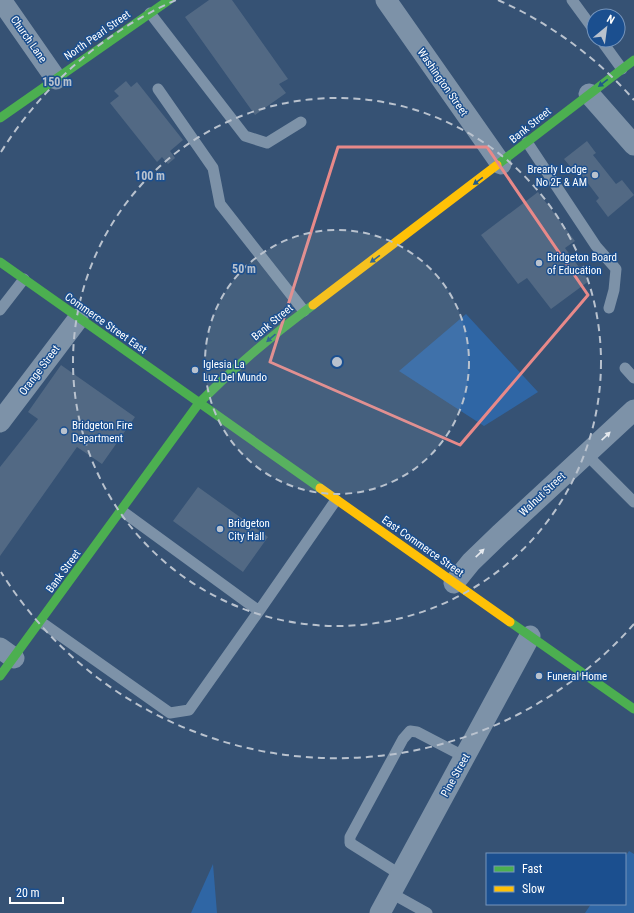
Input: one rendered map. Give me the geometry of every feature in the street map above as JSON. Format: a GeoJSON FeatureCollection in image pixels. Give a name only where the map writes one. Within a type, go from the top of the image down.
{"type":"FeatureCollection","features":[{"type":"Feature","properties":{"kind":"street","name":"Church Lane"},"geometry":{"type":"LineString","coordinates":[[1,0],[56,78]]}},
{"type":"Feature","properties":{"kind":"street","name":"North Pearl Street"},"geometry":{"type":"LineString","coordinates":[[0,118],[169,0]]}},
{"type":"Feature","properties":{"kind":"street","name":"Washington Street"},"geometry":{"type":"LineString","coordinates":[[386,0],[501,164]]}},
{"type":"Feature","properties":{"kind":"street","name":"Bank Street"},"geometry":{"type":"LineString","coordinates":[[0,676],[7,653],[41,622],[199,404],[223,379],[304,311],[501,164],[526,142],[634,60]]}},
{"type":"Feature","properties":{"kind":"street"},"geometry":{"type":"LineString","coordinates":[[589,94],[634,145]]}},
{"type":"Feature","properties":{"kind":"street","name":"Commerce Street East"},"geometry":{"type":"LineString","coordinates":[[0,262],[199,404]]}},
{"type":"Feature","properties":{"kind":"street","name":"Orange Street"},"geometry":{"type":"LineString","coordinates":[[1,418],[78,318]]}},
{"type":"Feature","properties":{"kind":"street","name":"East Commerce Street"},"geometry":{"type":"LineString","coordinates":[[199,404],[634,709]]}},
{"type":"Feature","properties":{"kind":"street","name":"Walnut Street"},"geometry":{"type":"LineString","coordinates":[[454,582],[495,538],[634,410]]}},
{"type":"Feature","properties":{"kind":"street","name":"Pine Street"},"geometry":{"type":"LineString","coordinates":[[380,913],[530,636]]}},
{"type":"Feature","properties":{"kind":"lane"},"geometry":{"type":"LineString","coordinates":[[572,0],[586,19]]}},
{"type":"Feature","properties":{"kind":"lane"},"geometry":{"type":"LineString","coordinates":[[150,13],[245,136],[267,142],[301,122]]}},
{"type":"Feature","properties":{"kind":"lane"},"geometry":{"type":"LineString","coordinates":[[607,48],[622,69]]}},
{"type":"Feature","properties":{"kind":"lane"},"geometry":{"type":"LineString","coordinates":[[158,89],[213,168],[220,204],[304,311]]}},
{"type":"Feature","properties":{"kind":"lane"},"geometry":{"type":"LineString","coordinates":[[526,142],[596,246],[616,269],[614,290],[609,308]]}},
{"type":"Feature","properties":{"kind":"lane"},"geometry":{"type":"LineString","coordinates":[[0,310],[24,279]]}},
{"type":"Feature","properties":{"kind":"lane"},"geometry":{"type":"LineString","coordinates":[[625,368],[634,378]]}},
{"type":"Feature","properties":{"kind":"lane"},"geometry":{"type":"LineString","coordinates":[[586,454],[634,502]]}},
{"type":"Feature","properties":{"kind":"lane"},"geometry":{"type":"LineString","coordinates":[[41,622],[170,714],[189,710],[260,611],[336,500]]}},
{"type":"Feature","properties":{"kind":"lane"},"geometry":{"type":"LineString","coordinates":[[122,511],[260,611]]}},
{"type":"Feature","properties":{"kind":"lane"},"geometry":{"type":"LineString","coordinates":[[401,875],[350,843],[350,837],[403,739],[410,731],[417,732],[465,757]]}},
{"type":"Feature","properties":{"kind":"lane"},"geometry":{"type":"LineString","coordinates":[[391,893],[426,913]]}},
{"type":"Feature","properties":{"kind":"highlighted area"},"geometry":{"type":"Polygon","coordinates":[[[338,147],[487,147],[588,295],[460,445],[270,362],[338,147]]]}},
{"type":"Feature","properties":{"kind":"shaded area"},"geometry":{"type":"Polygon","coordinates":[[[466,314],[538,392],[484,426],[399,371],[466,314]]]}},
{"type":"Feature","properties":{"kind":"shaded area"},"geometry":{"type":"Polygon","coordinates":[[[629,851],[634,854],[634,913],[585,913],[590,905],[626,905],[626,856],[629,851]]]}},
{"type":"Feature","properties":{"kind":"shaded area"},"geometry":{"type":"Polygon","coordinates":[[[213,864],[217,913],[191,913],[213,864]]]}},
{"type":"Feature","properties":{"kind":"building"},"geometry":{"type":"Polygon","coordinates":[[[209,0],[232,0],[288,79],[279,84],[286,93],[255,115],[185,17],[209,0]]]}},
{"type":"Feature","properties":{"kind":"building"},"geometry":{"type":"Polygon","coordinates":[[[126,81],[131,87],[137,82],[183,140],[170,151],[175,158],[168,164],[162,157],[157,162],[110,103],[119,96],[114,91],[126,81]]]}},
{"type":"Feature","properties":{"kind":"building","name":"Brearly Lodge No 2F & AM"},"geometry":{"type":"Polygon","coordinates":[[[587,141],[596,153],[593,155],[616,184],[622,180],[634,195],[608,217],[596,201],[599,198],[577,169],[574,171],[564,159],[587,141]]]}},
{"type":"Feature","properties":{"kind":"building","name":"Bridgeton Board of Education"},"geometry":{"type":"Polygon","coordinates":[[[538,192],[575,241],[565,248],[589,281],[551,309],[527,278],[518,284],[481,235],[538,192]]]}},
{"type":"Feature","properties":{"kind":"building"},"geometry":{"type":"Polygon","coordinates":[[[61,365],[135,417],[102,464],[77,447],[0,556],[0,467],[38,419],[28,412],[61,365]]]}},
{"type":"Feature","properties":{"kind":"building","name":"Bridgeton City Hall"},"geometry":{"type":"Polygon","coordinates":[[[198,487],[268,537],[243,572],[173,521],[198,487]]]}},
{"type":"Feature","properties":{"kind":"traffic: fast"},"geometry":{"type":"LineString","coordinates":[[0,118],[169,0]]}},
{"type":"Feature","properties":{"kind":"traffic: fast"},"geometry":{"type":"LineString","coordinates":[[497,165],[634,60]]}},
{"type":"Feature","properties":{"kind":"traffic: fast"},"geometry":{"type":"LineString","coordinates":[[0,262],[320,488]]}},
{"type":"Feature","properties":{"kind":"traffic: fast"},"geometry":{"type":"LineString","coordinates":[[0,676],[199,403],[254,352],[313,305]]}},
{"type":"Feature","properties":{"kind":"traffic: fast"},"geometry":{"type":"LineString","coordinates":[[510,622],[634,709]]}},
{"type":"Feature","properties":{"kind":"traffic: slow"},"geometry":{"type":"LineString","coordinates":[[313,305],[497,165]]}},
{"type":"Feature","properties":{"kind":"traffic: slow"},"geometry":{"type":"LineString","coordinates":[[320,488],[510,622]]}},
{"type":"Feature","properties":{"kind":"place","name":"Brearly Lodge No 2F & AM"},"geometry":{"type":"Point","coordinates":[595,175]}},
{"type":"Feature","properties":{"kind":"place","name":"Bridgeton Board of Education"},"geometry":{"type":"Point","coordinates":[539,263]}},
{"type":"Feature","properties":{"kind":"place","name":"Iglesia La Luz Del Mundo"},"geometry":{"type":"Point","coordinates":[195,370]}},
{"type":"Feature","properties":{"kind":"place","name":"Bridgeton Fire Department"},"geometry":{"type":"Point","coordinates":[64,431]}},
{"type":"Feature","properties":{"kind":"place","name":"Bridgeton City Hall"},"geometry":{"type":"Point","coordinates":[220,529]}},
{"type":"Feature","properties":{"kind":"place","name":"Funeral Home"},"geometry":{"type":"Point","coordinates":[539,676]}}]}
